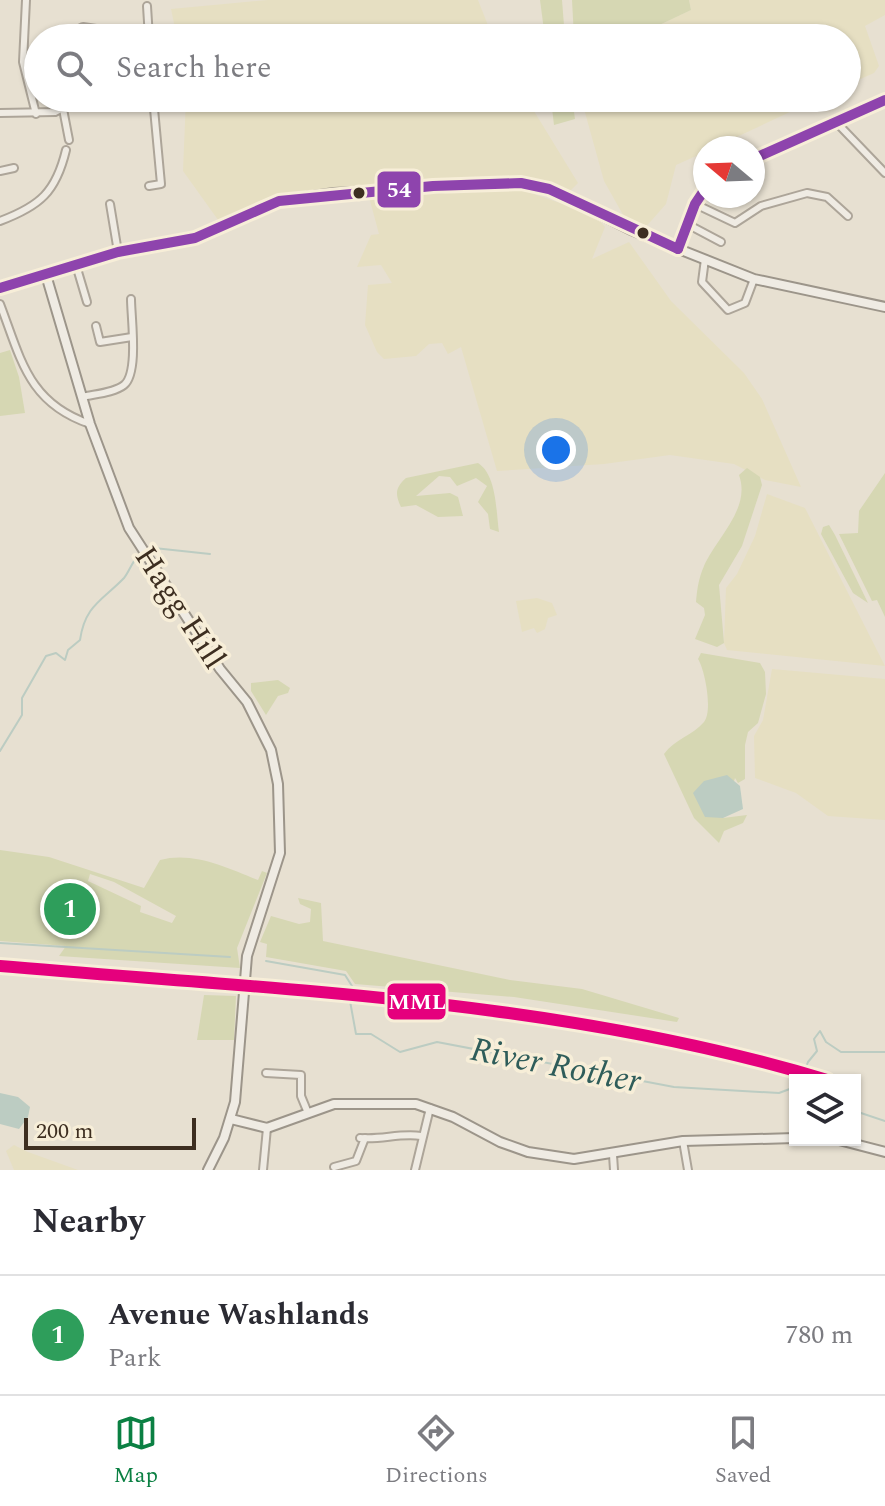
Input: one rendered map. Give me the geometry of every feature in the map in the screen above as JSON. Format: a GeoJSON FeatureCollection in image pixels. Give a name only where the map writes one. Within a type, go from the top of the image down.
{"type":"FeatureCollection","features":[{"type":"Feature","properties":{"kind":"street"},"geometry":{"type":"LineString","coordinates":[[25,24],[26,0]]}},
{"type":"Feature","properties":{"kind":"street"},"geometry":{"type":"LineString","coordinates":[[147,6],[148,24]]}},
{"type":"Feature","properties":{"kind":"street"},"geometry":{"type":"LineString","coordinates":[[24,41],[24,66]]}},
{"type":"Feature","properties":{"kind":"street"},"geometry":{"type":"LineString","coordinates":[[861,112],[885,100]]}},
{"type":"Feature","properties":{"kind":"street"},"geometry":{"type":"LineString","coordinates":[[0,113],[47,112]]}},
{"type":"Feature","properties":{"kind":"street"},"geometry":{"type":"LineString","coordinates":[[64,112],[69,140]]}},
{"type":"Feature","properties":{"kind":"street"},"geometry":{"type":"LineString","coordinates":[[149,186],[161,184],[154,112]]}},
{"type":"Feature","properties":{"kind":"street"},"geometry":{"type":"LineString","coordinates":[[765,154],[860,112]]}},
{"type":"Feature","properties":{"kind":"street"},"geometry":{"type":"LineString","coordinates":[[837,123],[885,173]]}},
{"type":"Feature","properties":{"kind":"street"},"geometry":{"type":"LineString","coordinates":[[0,221],[40,202],[59,179],[66,150]]}},
{"type":"Feature","properties":{"kind":"street"},"geometry":{"type":"LineString","coordinates":[[0,171],[14,168]]}},
{"type":"Feature","properties":{"kind":"street"},"geometry":{"type":"LineString","coordinates":[[0,288],[118,252],[220,230],[279,201],[381,190],[521,183],[549,189],[631,230],[754,279],[885,307]]}},
{"type":"Feature","properties":{"kind":"street"},"geometry":{"type":"LineString","coordinates":[[765,206],[775,200],[812,193],[827,197],[848,216]]}},
{"type":"Feature","properties":{"kind":"street"},"geometry":{"type":"LineString","coordinates":[[110,204],[118,252]]}},
{"type":"Feature","properties":{"kind":"street"},"geometry":{"type":"LineString","coordinates":[[678,249],[693,208]]}},
{"type":"Feature","properties":{"kind":"street"},"geometry":{"type":"LineString","coordinates":[[703,208],[735,223],[761,208]]}},
{"type":"Feature","properties":{"kind":"street"},"geometry":{"type":"LineString","coordinates":[[687,224],[721,242]]}},
{"type":"Feature","properties":{"kind":"street"},"geometry":{"type":"LineString","coordinates":[[705,259],[702,282],[728,310],[745,303],[754,279]]}},
{"type":"Feature","properties":{"kind":"street"},"geometry":{"type":"LineString","coordinates":[[76,265],[87,302]]}},
{"type":"Feature","properties":{"kind":"street","name":"Hagg Hill"},"geometry":{"type":"LineString","coordinates":[[46,275],[90,424],[129,528],[220,669],[247,702],[271,750],[280,804],[280,853],[245,969],[231,1119],[208,1170]]}},
{"type":"Feature","properties":{"kind":"street"},"geometry":{"type":"LineString","coordinates":[[82,397],[127,382],[132,369],[131,299]]}},
{"type":"Feature","properties":{"kind":"street"},"geometry":{"type":"LineString","coordinates":[[0,304],[34,386],[53,406],[90,424]]}},
{"type":"Feature","properties":{"kind":"street"},"geometry":{"type":"LineString","coordinates":[[96,326],[100,342],[132,337]]}},
{"type":"Feature","properties":{"kind":"street"},"geometry":{"type":"LineString","coordinates":[[266,1073],[301,1075],[301,1096],[308,1113]]}},
{"type":"Feature","properties":{"kind":"street"},"geometry":{"type":"LineString","coordinates":[[231,1119],[267,1128],[334,1104],[416,1104],[537,1155],[574,1159],[613,1155],[683,1141],[789,1138]]}},
{"type":"Feature","properties":{"kind":"street"},"geometry":{"type":"LineString","coordinates":[[415,1170],[430,1108]]}},
{"type":"Feature","properties":{"kind":"street"},"geometry":{"type":"LineString","coordinates":[[263,1170],[267,1128]]}},
{"type":"Feature","properties":{"kind":"street"},"geometry":{"type":"LineString","coordinates":[[334,1167],[356,1161],[363,1138],[383,1141],[400,1133],[421,1136]]}},
{"type":"Feature","properties":{"kind":"street"},"geometry":{"type":"LineString","coordinates":[[683,1141],[688,1170]]}},
{"type":"Feature","properties":{"kind":"street"},"geometry":{"type":"LineString","coordinates":[[861,1143],[885,1152]]}},
{"type":"Feature","properties":{"kind":"street"},"geometry":{"type":"LineString","coordinates":[[613,1155],[614,1170]]}},
{"type":"Feature","properties":{"kind":"shaded area"},"geometry":{"type":"Polygon","coordinates":[[[268,0],[478,0],[487,24],[174,24],[171,9],[268,0]]]}},
{"type":"Feature","properties":{"kind":"shaded area"},"geometry":{"type":"Polygon","coordinates":[[[689,0],[885,0],[885,15],[865,26],[879,66],[874,73],[861,79],[861,24],[662,24],[691,10],[689,0]]]}},
{"type":"Feature","properties":{"kind":"shaded area"},"geometry":{"type":"Polygon","coordinates":[[[185,112],[535,112],[578,183],[569,192],[550,183],[521,176],[394,182],[308,191],[251,205],[221,224],[183,171],[185,112]]]}},
{"type":"Feature","properties":{"kind":"shaded area"},"geometry":{"type":"Polygon","coordinates":[[[585,112],[790,112],[739,136],[693,136],[693,157],[676,165],[666,204],[644,229],[631,224],[604,181],[585,112]]]}},
{"type":"Feature","properties":{"kind":"shaded area"},"geometry":{"type":"Polygon","coordinates":[[[519,189],[595,215],[605,227],[592,259],[629,242],[671,301],[744,373],[762,399],[801,487],[765,480],[734,464],[670,455],[604,464],[497,471],[461,347],[448,354],[442,343],[429,344],[416,356],[384,359],[377,352],[365,325],[368,285],[392,283],[381,265],[357,267],[371,235],[379,234],[369,197],[519,189]]]}},
{"type":"Feature","properties":{"kind":"shaded area"},"geometry":{"type":"Polygon","coordinates":[[[767,494],[805,508],[885,666],[727,650],[724,643],[726,588],[737,574],[755,536],[767,494]]]}},
{"type":"Feature","properties":{"kind":"shaded area"},"geometry":{"type":"Polygon","coordinates":[[[537,598],[552,603],[557,615],[548,618],[545,629],[537,633],[534,628],[522,632],[516,601],[537,598]]]}},
{"type":"Feature","properties":{"kind":"shaded area"},"geometry":{"type":"Polygon","coordinates":[[[772,669],[885,679],[885,820],[828,816],[796,793],[755,778],[754,736],[763,720],[772,669]]]}},
{"type":"Feature","properties":{"kind":"shaded area"},"geometry":{"type":"Polygon","coordinates":[[[727,775],[740,786],[743,809],[723,818],[705,817],[693,793],[704,781],[727,775]]]}},
{"type":"Feature","properties":{"kind":"shaded area"},"geometry":{"type":"Polygon","coordinates":[[[0,1093],[18,1097],[30,1107],[28,1117],[19,1129],[0,1124],[0,1093]]]}},
{"type":"Feature","properties":{"kind":"shaded area"},"geometry":{"type":"Polygon","coordinates":[[[14,1145],[78,1170],[14,1170],[6,1151],[14,1145]]]}},
{"type":"Feature","properties":{"kind":"green space"},"geometry":{"type":"Polygon","coordinates":[[[540,0],[562,0],[564,24],[543,24],[540,0]]]}},
{"type":"Feature","properties":{"kind":"green space"},"geometry":{"type":"Polygon","coordinates":[[[572,0],[689,0],[691,10],[662,24],[573,24],[572,0]]]}},
{"type":"Feature","properties":{"kind":"green space"},"geometry":{"type":"Polygon","coordinates":[[[552,112],[574,112],[575,119],[554,125],[552,112]]]}},
{"type":"Feature","properties":{"kind":"green space"},"geometry":{"type":"Polygon","coordinates":[[[10,350],[19,377],[25,413],[0,416],[0,353],[10,350]]]}},
{"type":"Feature","properties":{"kind":"green space"},"geometry":{"type":"Polygon","coordinates":[[[478,463],[492,485],[499,532],[490,529],[488,514],[478,502],[487,486],[476,478],[457,486],[450,477],[439,476],[416,496],[450,493],[458,497],[463,516],[438,517],[416,505],[401,507],[397,491],[406,478],[478,463]]]}},
{"type":"Feature","properties":{"kind":"green space"},"geometry":{"type":"Polygon","coordinates":[[[747,468],[760,477],[762,485],[742,546],[719,585],[724,643],[717,647],[695,639],[705,615],[704,608],[696,602],[698,586],[707,560],[736,513],[742,488],[739,475],[747,468]]]}},
{"type":"Feature","properties":{"kind":"green space"},"geometry":{"type":"Polygon","coordinates":[[[885,473],[885,617],[877,600],[872,601],[839,534],[858,533],[859,511],[885,473]]]}},
{"type":"Feature","properties":{"kind":"green space"},"geometry":{"type":"Polygon","coordinates":[[[829,525],[868,603],[853,593],[821,534],[823,527],[829,525]]]}},
{"type":"Feature","properties":{"kind":"green space"},"geometry":{"type":"Polygon","coordinates":[[[701,653],[760,663],[765,672],[766,694],[758,723],[748,732],[745,745],[745,779],[738,783],[735,778],[723,818],[747,815],[743,823],[724,831],[719,843],[694,818],[664,754],[707,717],[707,690],[698,659],[701,653]]]}},
{"type":"Feature","properties":{"kind":"green space"},"geometry":{"type":"Polygon","coordinates":[[[278,680],[290,688],[288,693],[278,696],[266,715],[251,691],[251,683],[278,680]]]}},
{"type":"Feature","properties":{"kind":"green space"},"geometry":{"type":"Polygon","coordinates":[[[0,850],[49,857],[144,888],[160,860],[172,858],[210,862],[258,880],[262,871],[267,873],[237,948],[240,968],[59,956],[66,946],[0,941],[0,850]],[[90,874],[88,881],[141,906],[140,912],[172,923],[176,916],[114,882],[90,874]]]}},
{"type":"Feature","properties":{"kind":"green space"},"geometry":{"type":"Polygon","coordinates":[[[298,898],[321,903],[323,941],[510,980],[582,989],[679,1018],[677,1022],[514,997],[355,984],[346,971],[266,957],[267,944],[260,942],[271,916],[299,924],[310,922],[311,909],[300,904],[298,898]]]}},
{"type":"Feature","properties":{"kind":"green space"},"geometry":{"type":"Polygon","coordinates":[[[204,995],[236,996],[234,1040],[197,1040],[204,995]]]}},
{"type":"Feature","properties":{"kind":"waterway"},"geometry":{"type":"LineString","coordinates":[[154,548],[210,554]]}},
{"type":"Feature","properties":{"kind":"waterway"},"geometry":{"type":"LineString","coordinates":[[0,751],[22,715],[22,698],[46,656],[56,653],[65,660],[68,650],[80,640],[91,611],[124,578],[138,556]]}},
{"type":"Feature","properties":{"kind":"waterway","name":"River Rother"},"geometry":{"type":"LineString","coordinates":[[0,943],[230,957]]}},
{"type":"Feature","properties":{"kind":"waterway","name":"River Rother"},"geometry":{"type":"LineString","coordinates":[[266,961],[345,975],[352,986]]}},
{"type":"Feature","properties":{"kind":"waterway","name":"River Rother"},"geometry":{"type":"LineString","coordinates":[[350,1001],[356,1034],[371,1034],[400,1052],[437,1042],[674,1087],[779,1093],[789,1089]]}},
{"type":"Feature","properties":{"kind":"waterway","name":"River Rother"},"geometry":{"type":"LineString","coordinates":[[803,1074],[817,1051],[814,1039],[820,1031],[826,1042],[841,1052],[885,1052]]}},
{"type":"Feature","properties":{"kind":"waterway"},"geometry":{"type":"LineString","coordinates":[[861,1113],[885,1121]]}},
{"type":"Feature","properties":{"kind":"railway"},"geometry":{"type":"LineString","coordinates":[[142,978],[195,986]]}},
{"type":"Feature","properties":{"kind":"transit line","name":"54"},"geometry":{"type":"LineString","coordinates":[[861,111],[885,100]]}},
{"type":"Feature","properties":{"kind":"transit line","name":"54"},"geometry":{"type":"LineString","coordinates":[[765,154],[858,112]]}},
{"type":"Feature","properties":{"kind":"transit line","name":"54"},"geometry":{"type":"LineString","coordinates":[[0,288],[118,252],[195,238],[279,201],[433,186],[521,183],[549,189],[678,249]]}},
{"type":"Feature","properties":{"kind":"transit line","name":"54"},"geometry":{"type":"LineString","coordinates":[[678,249],[693,208]]}},
{"type":"Feature","properties":{"kind":"transit line","name":"MML"},"geometry":{"type":"LineString","coordinates":[[0,966],[313,991],[521,1015],[624,1031],[805,1074]]}},
{"type":"Feature","properties":{"kind":"place","name":"Avenue Washlands"},"geometry":{"type":"Point","coordinates":[70,909]}}]}
